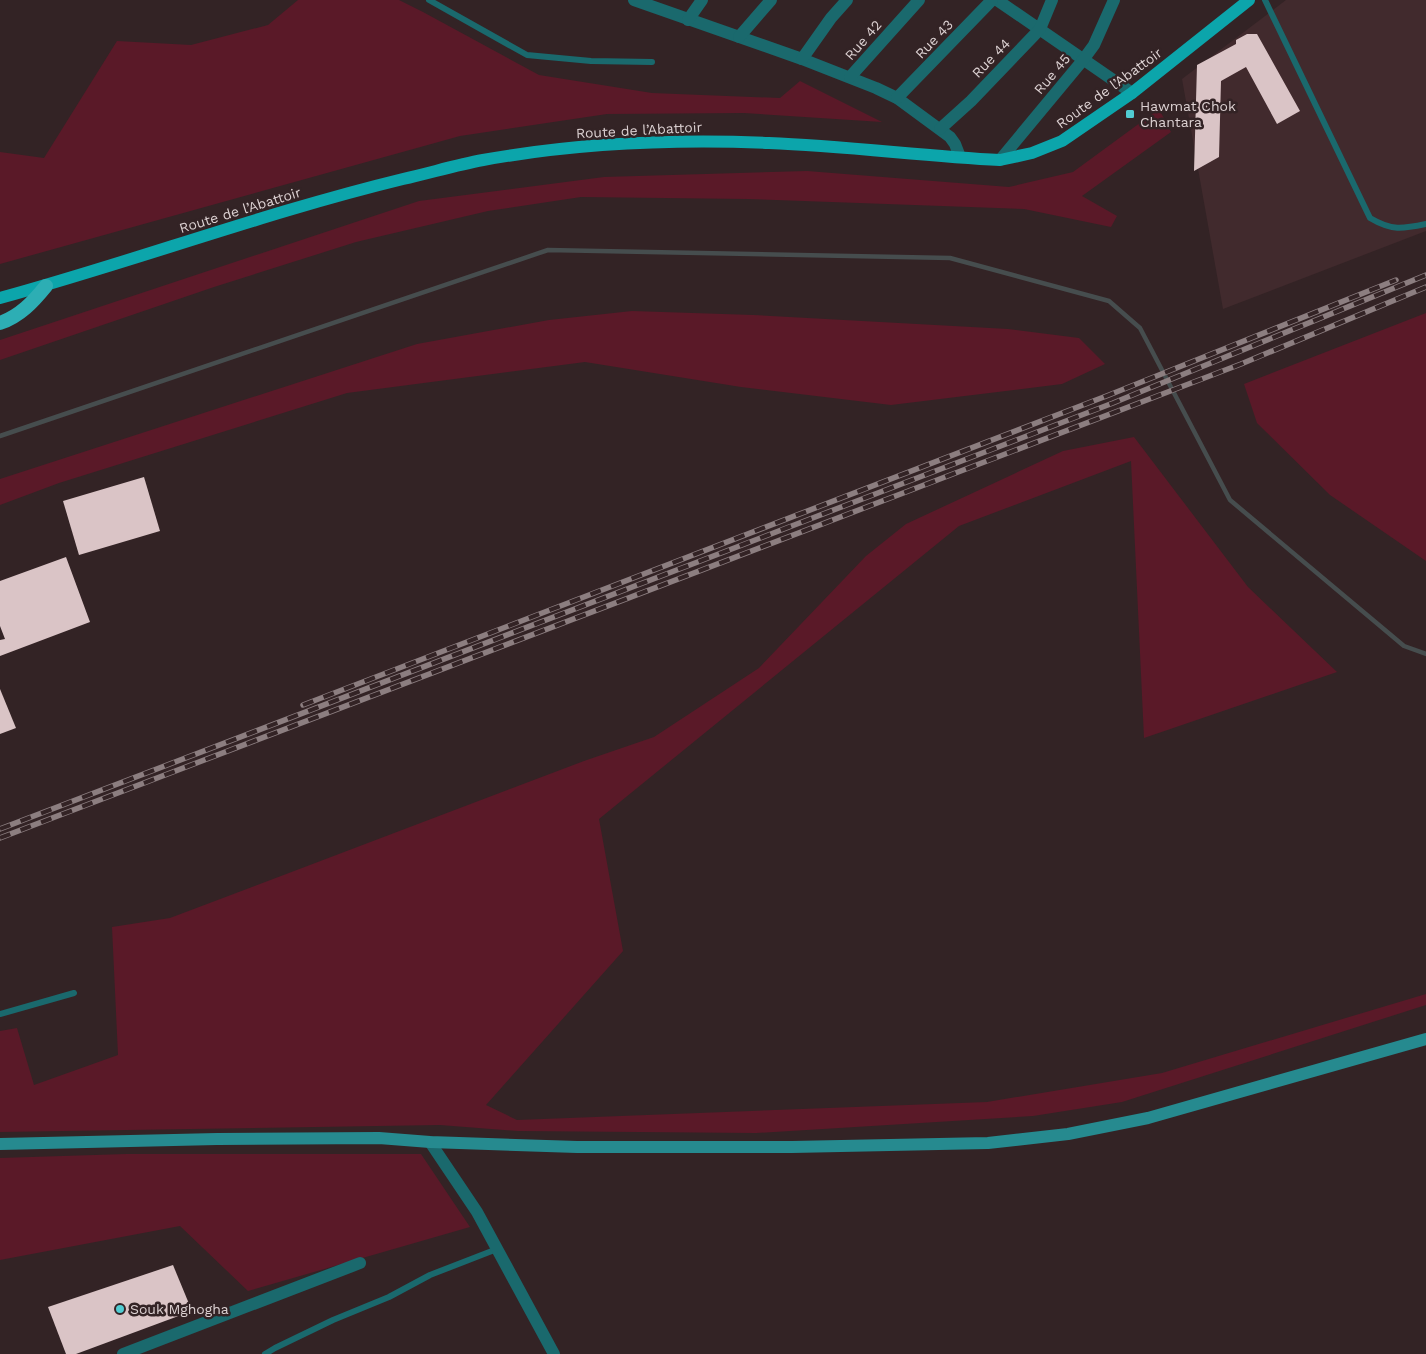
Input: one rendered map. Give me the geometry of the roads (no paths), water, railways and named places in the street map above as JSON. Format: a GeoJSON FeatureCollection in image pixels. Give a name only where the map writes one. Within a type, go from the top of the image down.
{"type":"FeatureCollection","features":[{"type":"Feature","properties":{"kind":"highway"},"geometry":{"type":"LineString","coordinates":[[0,324],[20,313],[32,303],[46,286]]}},
{"type":"Feature","properties":{"kind":"main road","name":"Route de l’Abattoir"},"geometry":{"type":"LineString","coordinates":[[0,298],[46,286],[195,238],[350,192],[482,160],[576,147],[661,141],[770,143],[1000,160],[1032,154],[1062,141],[1132,94],[1249,0]]}},
{"type":"Feature","properties":{"kind":"main road"},"geometry":{"type":"LineString","coordinates":[[0,1144],[236,1138],[379,1138],[430,1142],[577,1147],[792,1147],[988,1143],[1108,1127],[1156,1116],[1426,1039]]}},
{"type":"Feature","properties":{"kind":"street"},"geometry":{"type":"LineString","coordinates":[[688,20],[702,0]]}},
{"type":"Feature","properties":{"kind":"street"},"geometry":{"type":"LineString","coordinates":[[739,37],[771,0]]}},
{"type":"Feature","properties":{"kind":"street"},"geometry":{"type":"LineString","coordinates":[[802,59],[831,18],[847,0]]}},
{"type":"Feature","properties":{"kind":"street","name":"Rue 42"},"geometry":{"type":"LineString","coordinates":[[850,77],[919,0]]}},
{"type":"Feature","properties":{"kind":"street","name":"Rue 43"},"geometry":{"type":"LineString","coordinates":[[897,98],[992,0]]}},
{"type":"Feature","properties":{"kind":"street"},"geometry":{"type":"LineString","coordinates":[[997,0],[1132,94]]}},
{"type":"Feature","properties":{"kind":"street","name":"Rue 44"},"geometry":{"type":"LineString","coordinates":[[940,129],[971,101],[1040,29],[1052,0]]}},
{"type":"Feature","properties":{"kind":"street","name":"Rue 45"},"geometry":{"type":"LineString","coordinates":[[1000,160],[1094,45],[1114,0]]}},
{"type":"Feature","properties":{"kind":"street"},"geometry":{"type":"LineString","coordinates":[[640,1],[688,20],[850,77],[897,98],[940,129],[955,144],[960,158]]}},
{"type":"Feature","properties":{"kind":"street"},"geometry":{"type":"LineString","coordinates":[[430,1142],[478,1212],[554,1354]]}},
{"type":"Feature","properties":{"kind":"street"},"geometry":{"type":"LineString","coordinates":[[123,1354],[360,1263]]}},
{"type":"Feature","properties":{"kind":"lane"},"geometry":{"type":"LineString","coordinates":[[429,0],[527,55],[591,61],[652,62]]}},
{"type":"Feature","properties":{"kind":"lane"},"geometry":{"type":"LineString","coordinates":[[1265,0],[1370,218],[1389,228],[1401,229],[1426,224]]}},
{"type":"Feature","properties":{"kind":"lane"},"geometry":{"type":"LineString","coordinates":[[0,1014],[74,993]]}},
{"type":"Feature","properties":{"kind":"lane"},"geometry":{"type":"LineString","coordinates":[[265,1354],[333,1320],[389,1297],[430,1275],[498,1249]]}},
{"type":"Feature","properties":{"kind":"waterway"},"geometry":{"type":"LineString","coordinates":[[0,436],[548,250],[950,258],[1109,301],[1140,328],[1230,500],[1404,646],[1426,654]]}},
{"type":"Feature","properties":{"kind":"railway"},"geometry":{"type":"LineString","coordinates":[[0,829],[1113,403],[1426,275]]}},
{"type":"Feature","properties":{"kind":"railway"},"geometry":{"type":"LineString","coordinates":[[303,705],[1109,395],[1396,280]]}},
{"type":"Feature","properties":{"kind":"railway"},"geometry":{"type":"LineString","coordinates":[[0,838],[1241,364],[1426,287]]}},
{"type":"Feature","properties":{"kind":"place","name":"Hawmat Chok Chantara"},"geometry":{"type":"Point","coordinates":[1130,114]}},
{"type":"Feature","properties":{"kind":"place","name":"Souk Mghogha"},"geometry":{"type":"Point","coordinates":[120,1309]}}]}
